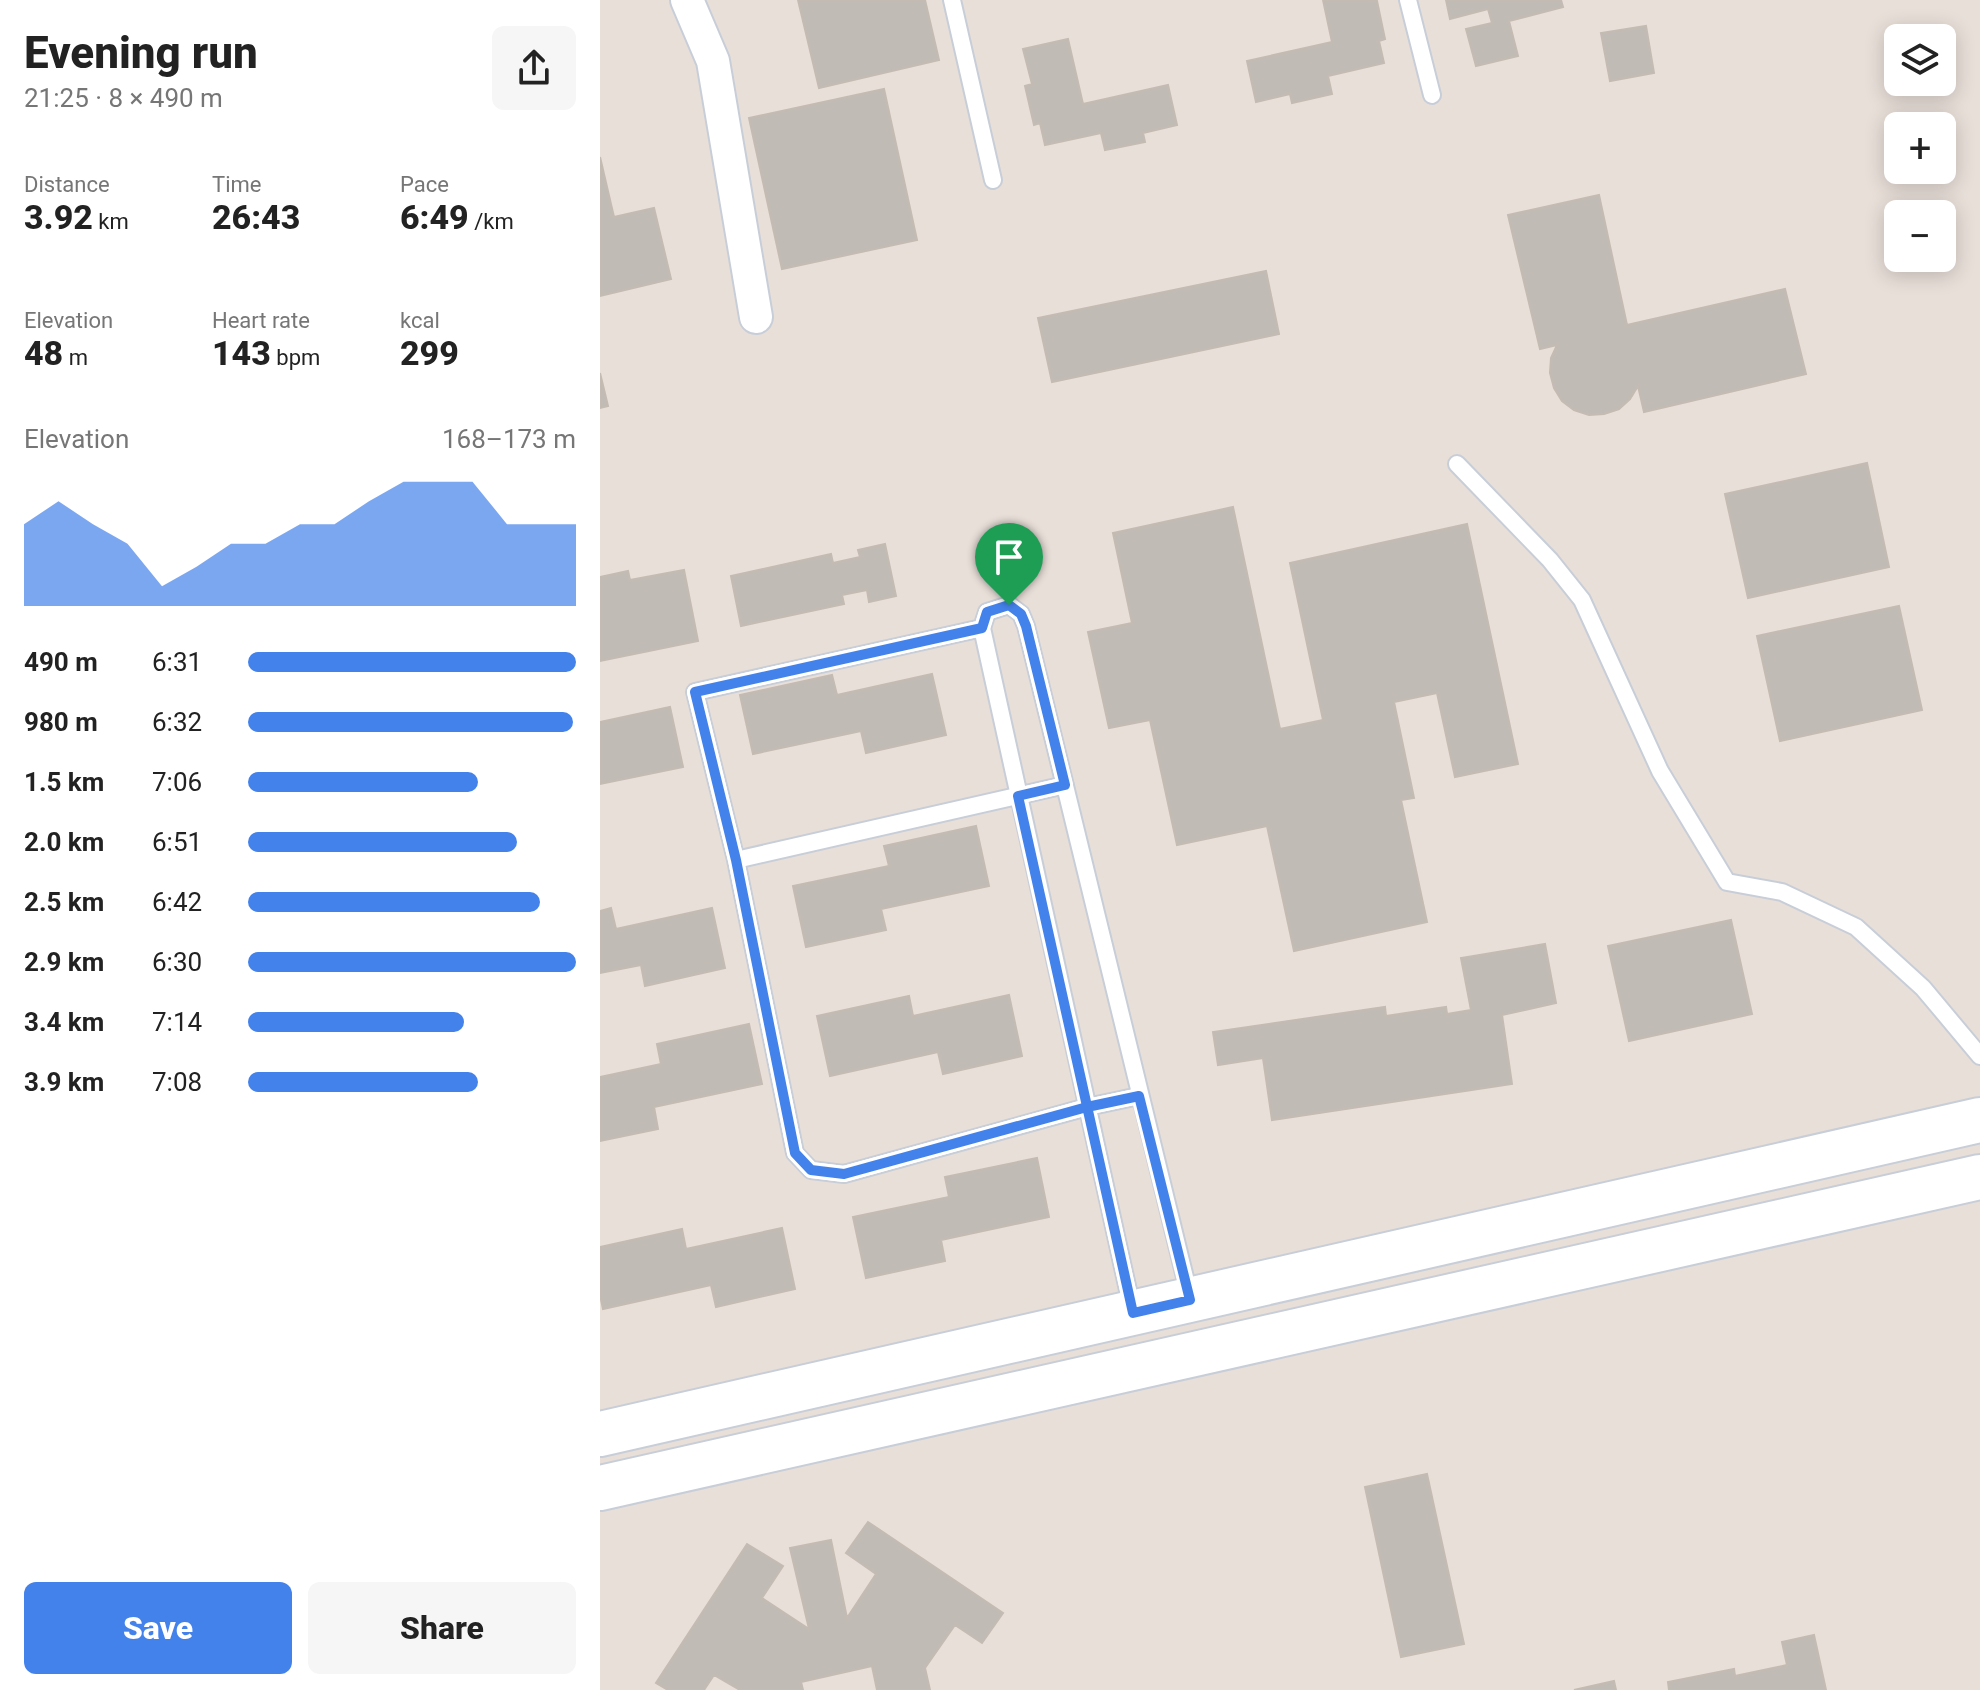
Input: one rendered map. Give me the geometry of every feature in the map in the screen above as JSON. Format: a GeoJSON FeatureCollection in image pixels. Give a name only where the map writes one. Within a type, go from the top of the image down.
{"type":"FeatureCollection","features":[{"type":"Feature","properties":{"kind":"main road"},"geometry":{"type":"LineString","coordinates":[[600,1434],[1980,1120]]}},
{"type":"Feature","properties":{"kind":"main road"},"geometry":{"type":"LineString","coordinates":[[600,1488],[1980,1177]]}},
{"type":"Feature","properties":{"kind":"main road"},"geometry":{"type":"LineString","coordinates":[[1322,1270],[1334,1322]]}},
{"type":"Feature","properties":{"kind":"street"},"geometry":{"type":"LineString","coordinates":[[687,0],[713,61],[756,317]]}},
{"type":"Feature","properties":{"kind":"lane"},"geometry":{"type":"LineString","coordinates":[[952,0],[993,180]]}},
{"type":"Feature","properties":{"kind":"lane"},"geometry":{"type":"LineString","coordinates":[[1408,0],[1432,95]]}},
{"type":"Feature","properties":{"kind":"lane"},"geometry":{"type":"LineString","coordinates":[[1457,464],[1550,560],[1582,600],[1660,771],[1727,882],[1782,892],[1856,927],[1923,988],[1980,1056]]}},
{"type":"Feature","properties":{"kind":"lane"},"geometry":{"type":"LineString","coordinates":[[1133,1313],[982,628],[987,612],[997,607],[1009,605],[1021,614],[1026,626],[1190,1300]]}},
{"type":"Feature","properties":{"kind":"lane"},"geometry":{"type":"LineString","coordinates":[[982,628],[695,692],[736,860],[795,1153],[811,1170],[844,1174],[1087,1107],[1139,1096]]}},
{"type":"Feature","properties":{"kind":"lane"},"geometry":{"type":"LineString","coordinates":[[736,860],[1065,785]]}},
{"type":"Feature","properties":{"kind":"building"},"geometry":{"type":"Polygon","coordinates":[[[798,0],[925,0],[939,60],[819,88],[798,0]]]}},
{"type":"Feature","properties":{"kind":"building"},"geometry":{"type":"Polygon","coordinates":[[[1323,0],[1377,1],[1385,39],[1379,41],[1384,63],[1328,76],[1332,94],[1292,103],[1290,94],[1256,102],[1247,61],[1332,42],[1323,0]]]}},
{"type":"Feature","properties":{"kind":"building"},"geometry":{"type":"Polygon","coordinates":[[[1446,0],[1561,0],[1563,7],[1509,21],[1518,56],[1476,66],[1466,29],[1492,23],[1488,9],[1450,19],[1446,0]]]}},
{"type":"Feature","properties":{"kind":"building"},"geometry":{"type":"Polygon","coordinates":[[[1646,26],[1654,73],[1610,81],[1601,33],[1646,26]]]}},
{"type":"Feature","properties":{"kind":"building"},"geometry":{"type":"Polygon","coordinates":[[[1068,39],[1083,104],[1168,85],[1177,125],[1143,133],[1145,142],[1105,150],[1101,133],[1045,145],[1040,123],[1034,125],[1025,86],[1032,84],[1023,49],[1068,39]]]}},
{"type":"Feature","properties":{"kind":"building"},"geometry":{"type":"Polygon","coordinates":[[[884,89],[917,240],[782,269],[749,118],[884,89]]]}},
{"type":"Feature","properties":{"kind":"building"},"geometry":{"type":"Polygon","coordinates":[[[600,157],[614,217],[654,208],[671,279],[600,296],[600,157]]]}},
{"type":"Feature","properties":{"kind":"building"},"geometry":{"type":"Polygon","coordinates":[[[1599,195],[1627,325],[1785,289],[1806,374],[1644,412],[1638,386],[1619,409],[1604,414],[1589,415],[1574,410],[1562,401],[1550,373],[1551,358],[1557,345],[1540,349],[1508,215],[1599,195]]]}},
{"type":"Feature","properties":{"kind":"building"},"geometry":{"type":"Polygon","coordinates":[[[1266,271],[1279,334],[1052,382],[1038,318],[1266,271]]]}},
{"type":"Feature","properties":{"kind":"building"},"geometry":{"type":"Polygon","coordinates":[[[600,373],[608,406],[600,408],[600,373]]]}},
{"type":"Feature","properties":{"kind":"building"},"geometry":{"type":"Polygon","coordinates":[[[1867,463],[1889,567],[1748,598],[1725,494],[1867,463]]]}},
{"type":"Feature","properties":{"kind":"building"},"geometry":{"type":"Polygon","coordinates":[[[1233,507],[1280,729],[1323,720],[1290,563],[1467,524],[1518,764],[1455,777],[1437,693],[1394,702],[1414,798],[1401,800],[1427,922],[1294,951],[1267,826],[1177,845],[1150,720],[1109,728],[1088,632],[1132,623],[1113,533],[1233,507]]]}},
{"type":"Feature","properties":{"kind":"building"},"geometry":{"type":"Polygon","coordinates":[[[885,544],[896,596],[869,602],[867,590],[842,595],[844,604],[741,626],[731,576],[831,554],[833,563],[860,557],[858,550],[885,544]]]}},
{"type":"Feature","properties":{"kind":"building"},"geometry":{"type":"Polygon","coordinates":[[[684,570],[698,641],[600,661],[600,577],[628,571],[630,580],[684,570]]]}},
{"type":"Feature","properties":{"kind":"building"},"geometry":{"type":"Polygon","coordinates":[[[1899,606],[1922,710],[1780,741],[1757,636],[1899,606]]]}},
{"type":"Feature","properties":{"kind":"building"},"geometry":{"type":"Polygon","coordinates":[[[932,674],[946,735],[866,753],[861,731],[753,754],[740,695],[832,675],[837,695],[932,674]]]}},
{"type":"Feature","properties":{"kind":"building"},"geometry":{"type":"Polygon","coordinates":[[[670,707],[683,767],[600,784],[600,722],[670,707]]]}},
{"type":"Feature","properties":{"kind":"building"},"geometry":{"type":"Polygon","coordinates":[[[976,826],[989,886],[881,909],[886,930],[806,947],[793,886],[889,866],[884,846],[976,826]]]}},
{"type":"Feature","properties":{"kind":"building"},"geometry":{"type":"Polygon","coordinates":[[[611,908],[616,929],[712,908],[725,968],[645,986],[641,965],[600,973],[600,911],[611,908]]]}},
{"type":"Feature","properties":{"kind":"building"},"geometry":{"type":"Polygon","coordinates":[[[1731,920],[1752,1014],[1629,1041],[1608,946],[1731,920]]]}},
{"type":"Feature","properties":{"kind":"building"},"geometry":{"type":"Polygon","coordinates":[[[1545,944],[1556,1003],[1502,1015],[1512,1084],[1272,1120],[1263,1058],[1218,1065],[1213,1032],[1385,1007],[1386,1016],[1446,1007],[1447,1014],[1471,1010],[1461,958],[1545,944]]]}},
{"type":"Feature","properties":{"kind":"building"},"geometry":{"type":"Polygon","coordinates":[[[1009,995],[1022,1056],[943,1074],[938,1052],[830,1076],[817,1016],[909,996],[913,1016],[1009,995]]]}},
{"type":"Feature","properties":{"kind":"building"},"geometry":{"type":"Polygon","coordinates":[[[749,1024],[762,1084],[654,1107],[658,1129],[600,1141],[600,1077],[661,1064],[657,1044],[749,1024]]]}},
{"type":"Feature","properties":{"kind":"building"},"geometry":{"type":"Polygon","coordinates":[[[1037,1158],[1049,1217],[941,1240],[945,1261],[866,1278],[853,1217],[949,1197],[945,1177],[1037,1158]]]}},
{"type":"Feature","properties":{"kind":"building"},"geometry":{"type":"Polygon","coordinates":[[[782,1228],[795,1289],[716,1307],[711,1285],[603,1309],[600,1247],[682,1229],[686,1249],[782,1228]]]}},
{"type":"Feature","properties":{"kind":"building"},"geometry":{"type":"Polygon","coordinates":[[[1427,1474],[1464,1644],[1401,1657],[1365,1487],[1427,1474]]]}},
{"type":"Feature","properties":{"kind":"building"},"geometry":{"type":"Polygon","coordinates":[[[868,1522],[1003,1613],[982,1643],[955,1625],[925,1668],[930,1690],[877,1690],[872,1666],[801,1682],[803,1690],[740,1690],[714,1675],[704,1690],[668,1690],[656,1683],[747,1544],[783,1566],[762,1598],[809,1629],[790,1548],[831,1540],[847,1618],[876,1574],[846,1553],[868,1522]]]}},
{"type":"Feature","properties":{"kind":"building"},"geometry":{"type":"Polygon","coordinates":[[[1814,1635],[1826,1690],[1669,1690],[1668,1682],[1734,1669],[1735,1676],[1787,1665],[1782,1642],[1814,1635]]]}},
{"type":"Feature","properties":{"kind":"building"},"geometry":{"type":"Polygon","coordinates":[[[1614,1681],[1616,1690],[1574,1690],[1614,1681]]]}},
{"type":"Feature","properties":{"kind":"route"},"geometry":{"type":"LineString","coordinates":[[1009,605],[987,612],[982,628],[695,692],[736,860],[795,1153],[811,1170],[844,1174],[1087,1107],[1139,1096],[1190,1300],[1133,1313],[1087,1107],[1018,796],[1065,785],[1026,626],[1021,614],[1009,605]]}}]}
